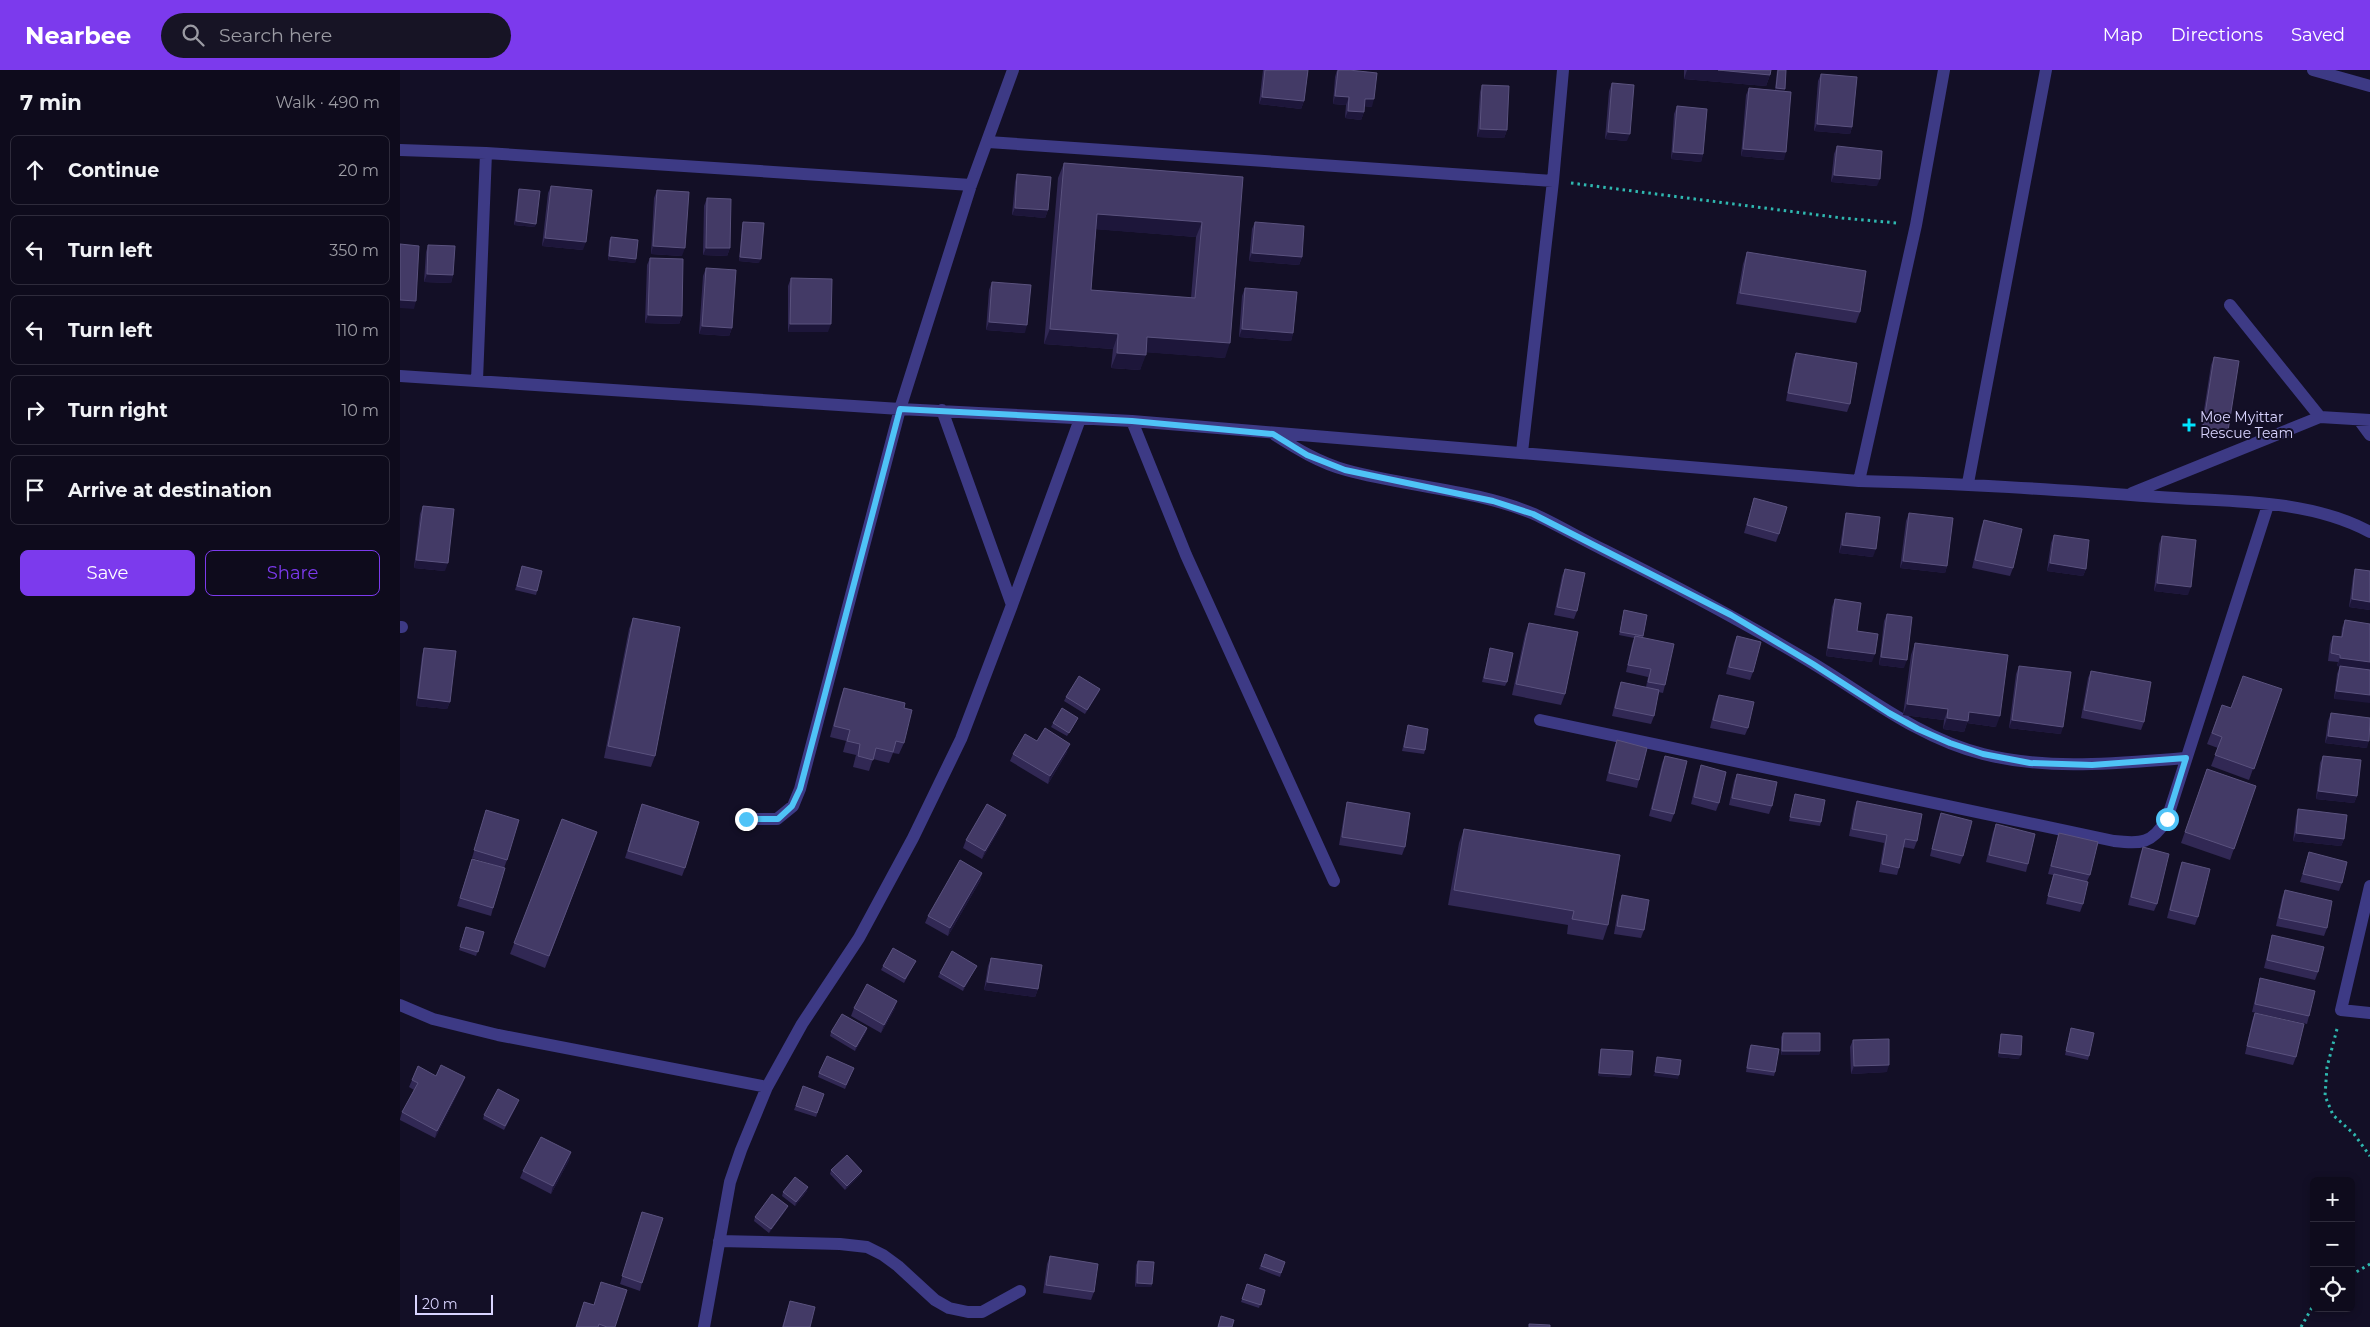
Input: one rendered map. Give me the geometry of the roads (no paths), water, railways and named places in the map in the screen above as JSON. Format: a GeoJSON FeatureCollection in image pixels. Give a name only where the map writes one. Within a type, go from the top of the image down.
{"type":"FeatureCollection","features":[{"type":"Feature","properties":{"kind":"street"},"geometry":{"type":"LineString","coordinates":[[746,819],[778,819],[792,806],[800,789],[900,409],[971,185],[1013,70]]}},
{"type":"Feature","properties":{"kind":"street"},"geometry":{"type":"LineString","coordinates":[[1522,452],[1553,181],[1563,70]]}},
{"type":"Feature","properties":{"kind":"street"},"geometry":{"type":"LineString","coordinates":[[1859,481],[1916,225],[1944,70]]}},
{"type":"Feature","properties":{"kind":"street"},"geometry":{"type":"LineString","coordinates":[[1968,483],[2046,70]]}},
{"type":"Feature","properties":{"kind":"street"},"geometry":{"type":"LineString","coordinates":[[2313,70],[2370,86]]}},
{"type":"Feature","properties":{"kind":"street"},"geometry":{"type":"LineString","coordinates":[[988,142],[1553,181]]}},
{"type":"Feature","properties":{"kind":"street"},"geometry":{"type":"LineString","coordinates":[[400,150],[486,153],[971,185]]}},
{"type":"Feature","properties":{"kind":"street"},"geometry":{"type":"LineString","coordinates":[[477,380],[486,153]]}},
{"type":"Feature","properties":{"kind":"street"},"geometry":{"type":"LineString","coordinates":[[2230,305],[2320,418]]}},
{"type":"Feature","properties":{"kind":"street"},"geometry":{"type":"LineString","coordinates":[[400,376],[900,409],[942,410],[1080,420],[1132,421],[1859,481],[1968,483],[2268,505],[2332,516],[2370,532]]}},
{"type":"Feature","properties":{"kind":"street"},"geometry":{"type":"LineString","coordinates":[[942,410],[1012,605]]}},
{"type":"Feature","properties":{"kind":"street"},"geometry":{"type":"LineString","coordinates":[[2128,494],[2320,418],[2364,420],[2370,435]]}},
{"type":"Feature","properties":{"kind":"street"},"geometry":{"type":"LineString","coordinates":[[704,1327],[730,1182],[767,1087],[802,1024],[859,938],[913,838],[961,739],[1080,420]]}},
{"type":"Feature","properties":{"kind":"street"},"geometry":{"type":"LineString","coordinates":[[1132,421],[1186,555],[1334,881]]}},
{"type":"Feature","properties":{"kind":"street"},"geometry":{"type":"LineString","coordinates":[[1273,434],[1307,455],[1345,470],[1493,501],[1533,514],[1731,615],[1813,664],[1889,713],[1918,729],[1950,743],[1983,754],[2030,763],[2092,765],[2186,758]]}},
{"type":"Feature","properties":{"kind":"street"},"geometry":{"type":"LineString","coordinates":[[1540,720],[2114,841],[2134,844],[2147,841],[2162,828],[2167,819],[2268,505]]}},
{"type":"Feature","properties":{"kind":"street"},"geometry":{"type":"LineString","coordinates":[[2370,886],[2341,1010],[2370,1013]]}},
{"type":"Feature","properties":{"kind":"street"},"geometry":{"type":"LineString","coordinates":[[400,1005],[432,1018],[498,1035],[767,1087]]}},
{"type":"Feature","properties":{"kind":"street"},"geometry":{"type":"LineString","coordinates":[[719,1241],[840,1244],[867,1247],[884,1255],[935,1300],[949,1308],[968,1312],[982,1312],[1020,1291]]}},
{"type":"Feature","properties":{"kind":"place","name":"Moe Myittar Rescue Team"},"geometry":{"type":"Point","coordinates":[2189,425]}}]}
